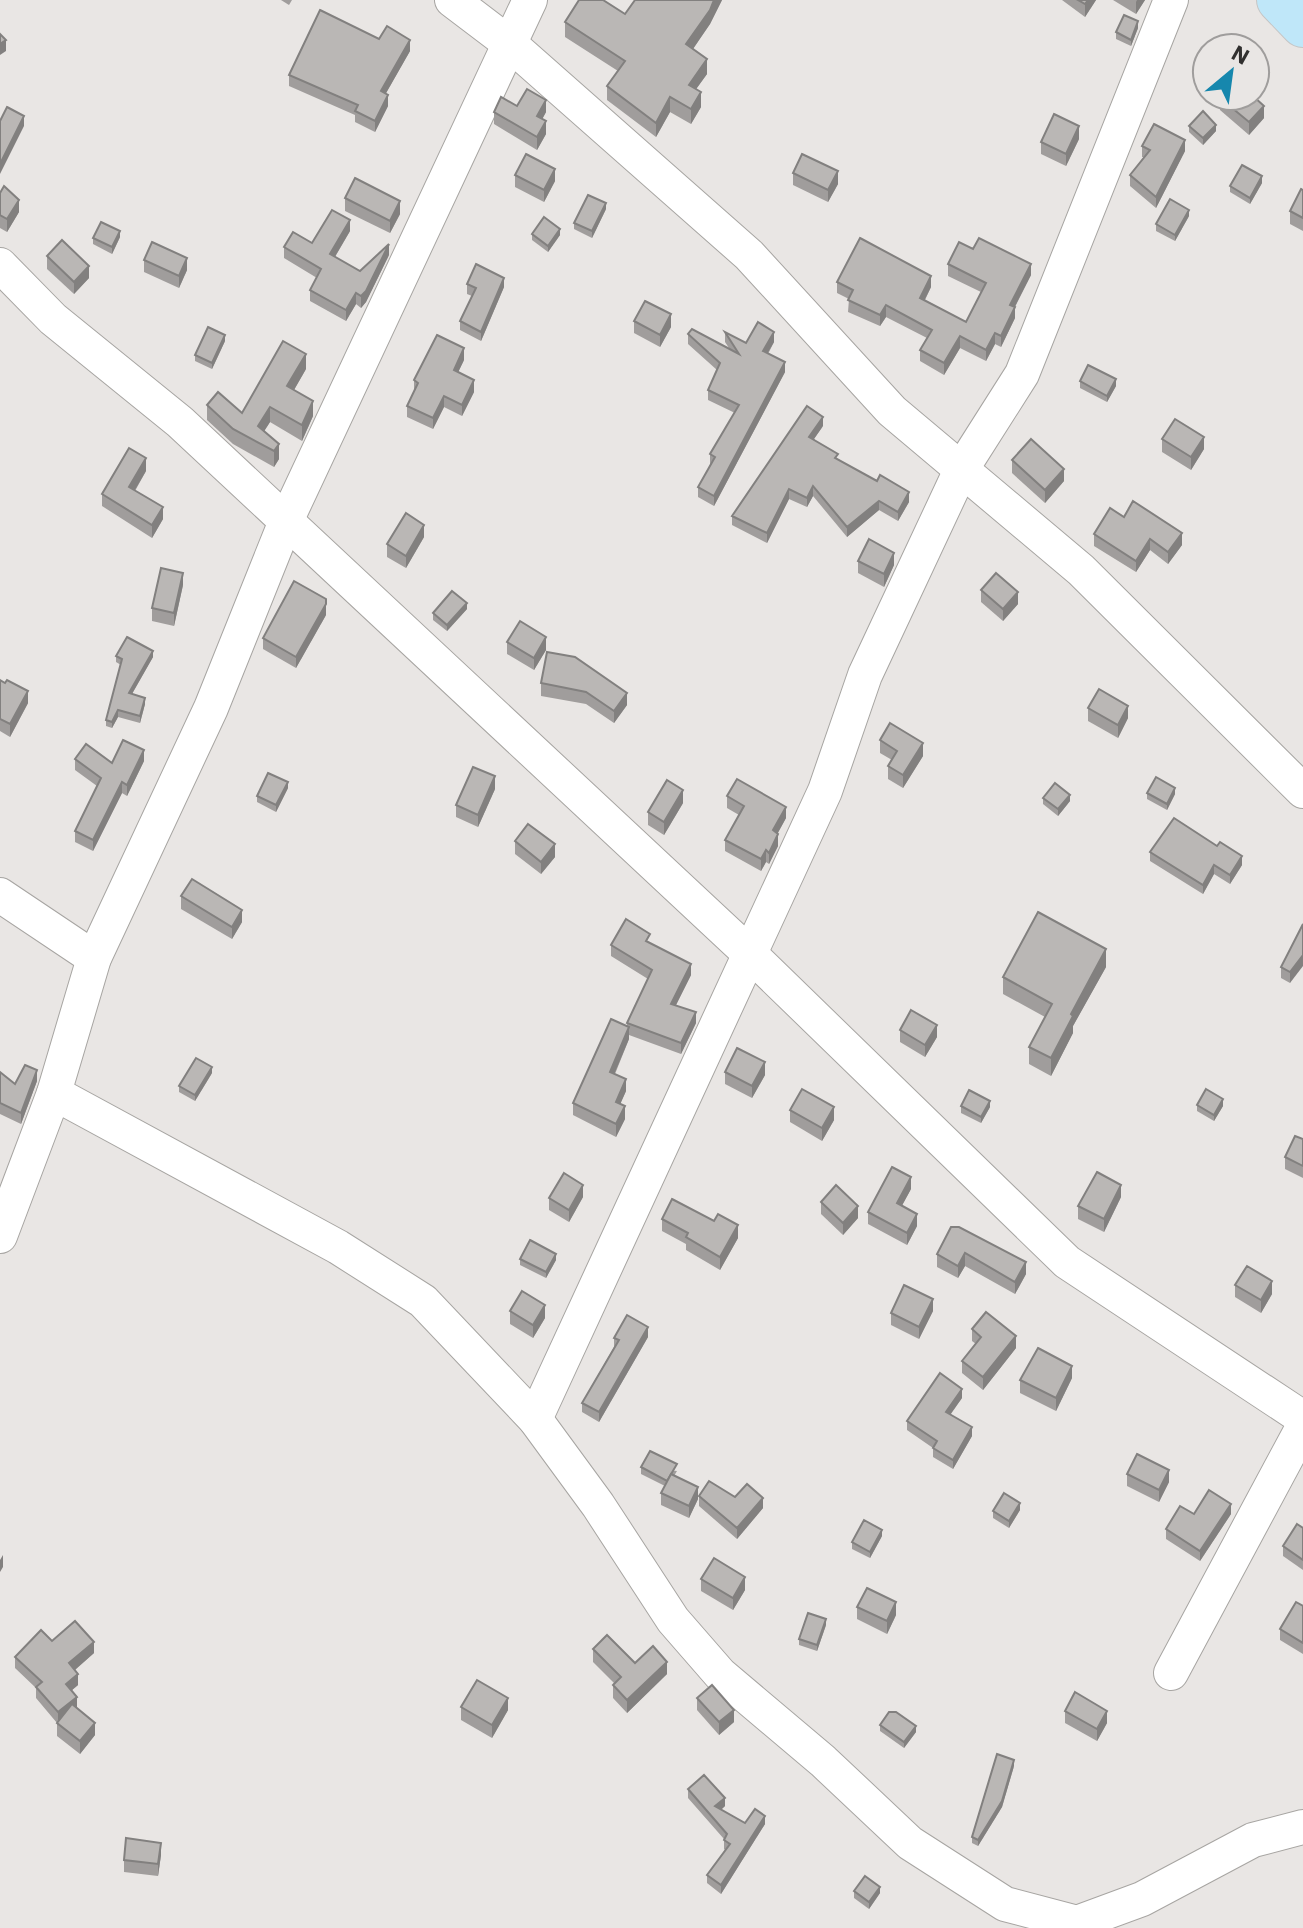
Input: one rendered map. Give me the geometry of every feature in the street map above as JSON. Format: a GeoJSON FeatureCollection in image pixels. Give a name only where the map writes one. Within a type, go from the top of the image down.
{"type":"FeatureCollection","features":[{"type":"Feature","properties":{"kind":"main road"},"geometry":{"type":"LineString","coordinates":[[1279,0],[1303,25]]}},
{"type":"Feature","properties":{"kind":"street"},"geometry":{"type":"LineString","coordinates":[[452,0],[510,44],[749,255],[892,411],[1081,570],[1303,791]]}},
{"type":"Feature","properties":{"kind":"street"},"geometry":{"type":"LineString","coordinates":[[0,1236],[54,1093],[94,958],[211,708],[286,521],[530,0]]}},
{"type":"Feature","properties":{"kind":"street"},"geometry":{"type":"LineString","coordinates":[[535,1419],[825,791],[865,675],[961,470],[1022,374],[1171,0]]}},
{"type":"Feature","properties":{"kind":"street"},"geometry":{"type":"LineString","coordinates":[[0,265],[53,319],[180,422],[751,955],[1067,1262],[1303,1418]]}},
{"type":"Feature","properties":{"kind":"street"},"geometry":{"type":"LineString","coordinates":[[0,895],[94,958]]}},
{"type":"Feature","properties":{"kind":"street"},"geometry":{"type":"LineString","coordinates":[[54,1093],[338,1247],[423,1301],[535,1419],[598,1505],[673,1620],[720,1674],[823,1761],[910,1843],[1005,1904],[1077,1923],[1142,1899],[1253,1840],[1303,1827]]}},
{"type":"Feature","properties":{"kind":"street"},"geometry":{"type":"LineString","coordinates":[[1171,1673],[1303,1427]]}},
{"type":"Feature","properties":{"kind":"building"},"geometry":{"type":"Polygon","coordinates":[[[579,0],[603,0],[625,14],[635,0],[714,0],[686,44],[707,59],[689,85],[701,92],[691,109],[670,97],[656,123],[607,86],[625,61],[565,22],[579,0]]]}},
{"type":"Feature","properties":{"kind":"building"},"geometry":{"type":"Polygon","coordinates":[[[320,10],[379,39],[387,26],[410,40],[381,91],[388,95],[375,121],[355,111],[358,105],[289,75],[320,10]]]}},
{"type":"Feature","properties":{"kind":"building"},"geometry":{"type":"Polygon","coordinates":[[[1124,15],[1138,21],[1131,40],[1116,32],[1124,15]]]}},
{"type":"Feature","properties":{"kind":"building"},"geometry":{"type":"Polygon","coordinates":[[[527,89],[546,100],[537,116],[546,121],[537,137],[494,112],[501,97],[517,106],[527,89]]]}},
{"type":"Feature","properties":{"kind":"building"},"geometry":{"type":"Polygon","coordinates":[[[7,107],[24,116],[0,164],[0,121],[7,107]]]}},
{"type":"Feature","properties":{"kind":"building"},"geometry":{"type":"Polygon","coordinates":[[[1202,112],[1216,125],[1203,138],[1189,126],[1202,112]]]}},
{"type":"Feature","properties":{"kind":"building"},"geometry":{"type":"Polygon","coordinates":[[[1237,112],[1258,112],[1249,122],[1237,112]]]}},
{"type":"Feature","properties":{"kind":"building"},"geometry":{"type":"Polygon","coordinates":[[[1054,114],[1079,126],[1066,154],[1041,142],[1054,114]]]}},
{"type":"Feature","properties":{"kind":"building"},"geometry":{"type":"Polygon","coordinates":[[[1154,124],[1185,140],[1156,197],[1130,175],[1150,150],[1142,146],[1154,124]]]}},
{"type":"Feature","properties":{"kind":"building"},"geometry":{"type":"Polygon","coordinates":[[[526,154],[555,169],[544,190],[515,175],[526,154]]]}},
{"type":"Feature","properties":{"kind":"building"},"geometry":{"type":"Polygon","coordinates":[[[802,154],[838,171],[828,190],[793,173],[802,154]]]}},
{"type":"Feature","properties":{"kind":"building"},"geometry":{"type":"Polygon","coordinates":[[[1242,165],[1262,176],[1250,198],[1230,186],[1242,165]]]}},
{"type":"Feature","properties":{"kind":"building"},"geometry":{"type":"Polygon","coordinates":[[[355,178],[400,201],[390,221],[345,198],[355,178]]]}},
{"type":"Feature","properties":{"kind":"building"},"geometry":{"type":"Polygon","coordinates":[[[4,186],[19,200],[7,219],[0,215],[0,193],[4,186]]]}},
{"type":"Feature","properties":{"kind":"building"},"geometry":{"type":"Polygon","coordinates":[[[1303,190],[1303,218],[1290,211],[1303,190]]]}},
{"type":"Feature","properties":{"kind":"building"},"geometry":{"type":"Polygon","coordinates":[[[588,195],[606,203],[592,231],[574,223],[588,195]]]}},
{"type":"Feature","properties":{"kind":"building"},"geometry":{"type":"Polygon","coordinates":[[[1170,199],[1189,210],[1175,235],[1156,224],[1170,199]]]}},
{"type":"Feature","properties":{"kind":"building"},"geometry":{"type":"Polygon","coordinates":[[[332,210],[350,220],[330,254],[360,271],[389,244],[366,291],[361,296],[356,293],[346,310],[310,290],[321,269],[284,247],[293,232],[312,243],[332,210]]]}},
{"type":"Feature","properties":{"kind":"building"},"geometry":{"type":"Polygon","coordinates":[[[544,217],[560,229],[548,246],[532,234],[544,217]]]}},
{"type":"Feature","properties":{"kind":"building"},"geometry":{"type":"Polygon","coordinates":[[[101,222],[120,231],[112,247],[93,238],[101,222]]]}},
{"type":"Feature","properties":{"kind":"building"},"geometry":{"type":"Polygon","coordinates":[[[860,238],[931,276],[920,298],[966,322],[986,283],[948,264],[959,242],[973,249],[979,238],[1031,264],[1010,305],[1015,307],[1001,336],[995,333],[986,350],[960,336],[944,363],[920,350],[932,330],[886,305],[880,315],[848,300],[853,290],[837,282],[860,238]]]}},
{"type":"Feature","properties":{"kind":"building"},"geometry":{"type":"Polygon","coordinates":[[[62,240],[89,266],[74,282],[47,256],[62,240]]]}},
{"type":"Feature","properties":{"kind":"building"},"geometry":{"type":"Polygon","coordinates":[[[152,242],[187,258],[179,276],[144,260],[152,242]]]}},
{"type":"Feature","properties":{"kind":"building"},"geometry":{"type":"Polygon","coordinates":[[[476,264],[504,278],[481,332],[460,321],[476,288],[467,284],[476,264]]]}},
{"type":"Feature","properties":{"kind":"building"},"geometry":{"type":"Polygon","coordinates":[[[645,301],[671,314],[660,335],[634,321],[645,301]]]}},
{"type":"Feature","properties":{"kind":"building"},"geometry":{"type":"Polygon","coordinates":[[[758,322],[774,332],[763,351],[785,362],[714,496],[698,487],[715,457],[710,454],[739,405],[708,390],[720,363],[688,334],[692,329],[739,354],[725,332],[746,343],[758,322]]]}},
{"type":"Feature","properties":{"kind":"building"},"geometry":{"type":"Polygon","coordinates":[[[208,327],[225,335],[212,363],[195,355],[208,327]]]}},
{"type":"Feature","properties":{"kind":"building"},"geometry":{"type":"Polygon","coordinates":[[[437,335],[464,348],[454,370],[474,380],[462,405],[444,396],[433,418],[407,406],[418,383],[414,380],[437,335]]]}},
{"type":"Feature","properties":{"kind":"building"},"geometry":{"type":"Polygon","coordinates":[[[283,341],[306,354],[287,386],[313,401],[302,425],[270,407],[258,426],[279,444],[274,451],[233,429],[207,405],[218,392],[242,413],[283,341]]]}},
{"type":"Feature","properties":{"kind":"building"},"geometry":{"type":"Polygon","coordinates":[[[1088,365],[1116,379],[1107,396],[1080,381],[1088,365]]]}},
{"type":"Feature","properties":{"kind":"building"},"geometry":{"type":"Polygon","coordinates":[[[807,406],[823,417],[809,437],[838,454],[835,458],[877,481],[880,475],[909,492],[898,512],[879,501],[847,527],[813,486],[807,498],[789,489],[767,533],[732,516],[807,406]]]}},
{"type":"Feature","properties":{"kind":"building"},"geometry":{"type":"Polygon","coordinates":[[[1175,419],[1204,437],[1191,457],[1162,439],[1175,419]]]}},
{"type":"Feature","properties":{"kind":"building"},"geometry":{"type":"Polygon","coordinates":[[[1031,439],[1064,469],[1045,490],[1012,460],[1031,439]]]}},
{"type":"Feature","properties":{"kind":"building"},"geometry":{"type":"Polygon","coordinates":[[[129,448],[146,458],[129,487],[163,507],[152,525],[102,494],[129,448]]]}},
{"type":"Feature","properties":{"kind":"building"},"geometry":{"type":"Polygon","coordinates":[[[1133,501],[1182,533],[1168,552],[1150,539],[1136,561],[1094,534],[1110,508],[1124,517],[1133,501]]]}},
{"type":"Feature","properties":{"kind":"building"},"geometry":{"type":"Polygon","coordinates":[[[406,513],[424,525],[406,556],[387,544],[406,513]]]}},
{"type":"Feature","properties":{"kind":"building"},"geometry":{"type":"Polygon","coordinates":[[[869,539],[894,553],[884,574],[858,561],[869,539]]]}},
{"type":"Feature","properties":{"kind":"building"},"geometry":{"type":"Polygon","coordinates":[[[161,568],[183,573],[174,613],[152,608],[161,568]]]}},
{"type":"Feature","properties":{"kind":"building"},"geometry":{"type":"Polygon","coordinates":[[[996,573],[1018,592],[1003,609],[981,590],[996,573]]]}},
{"type":"Feature","properties":{"kind":"building"},"geometry":{"type":"Polygon","coordinates":[[[294,581],[326,599],[296,657],[263,638],[294,581]]]}},
{"type":"Feature","properties":{"kind":"building"},"geometry":{"type":"Polygon","coordinates":[[[452,591],[467,603],[447,625],[433,613],[452,591]]]}},
{"type":"Feature","properties":{"kind":"building"},"geometry":{"type":"Polygon","coordinates":[[[520,621],[546,637],[534,658],[507,642],[520,621]]]}},
{"type":"Feature","properties":{"kind":"building"},"geometry":{"type":"Polygon","coordinates":[[[127,637],[153,651],[129,693],[145,698],[140,716],[118,710],[112,722],[106,720],[122,659],[116,656],[127,637]]]}},
{"type":"Feature","properties":{"kind":"building"},"geometry":{"type":"Polygon","coordinates":[[[547,652],[575,657],[627,693],[614,711],[586,692],[541,683],[547,652]]]}},
{"type":"Feature","properties":{"kind":"building"},"geometry":{"type":"Polygon","coordinates":[[[0,680],[5,683],[7,680],[28,691],[10,724],[0,719],[0,680]]]}},
{"type":"Feature","properties":{"kind":"building"},"geometry":{"type":"Polygon","coordinates":[[[1099,689],[1128,706],[1118,725],[1088,708],[1099,689]]]}},
{"type":"Feature","properties":{"kind":"building"},"geometry":{"type":"Polygon","coordinates":[[[890,723],[923,743],[903,775],[888,766],[897,751],[880,740],[890,723]]]}},
{"type":"Feature","properties":{"kind":"building"},"geometry":{"type":"Polygon","coordinates":[[[123,740],[144,750],[127,785],[122,782],[93,840],[75,831],[101,778],[75,759],[86,744],[112,763],[123,740]]]}},
{"type":"Feature","properties":{"kind":"building"},"geometry":{"type":"Polygon","coordinates":[[[473,767],[495,776],[478,815],[456,805],[473,767]]]}},
{"type":"Feature","properties":{"kind":"building"},"geometry":{"type":"Polygon","coordinates":[[[268,773],[288,782],[276,805],[257,796],[268,773]]]}},
{"type":"Feature","properties":{"kind":"building"},"geometry":{"type":"Polygon","coordinates":[[[1156,777],[1175,788],[1167,804],[1147,793],[1156,777]]]}},
{"type":"Feature","properties":{"kind":"building"},"geometry":{"type":"Polygon","coordinates":[[[737,779],[786,807],[773,830],[778,834],[769,853],[766,850],[761,859],[725,840],[744,806],[727,796],[737,779]]]}},
{"type":"Feature","properties":{"kind":"building"},"geometry":{"type":"Polygon","coordinates":[[[667,780],[683,790],[664,822],[648,812],[667,780]]]}},
{"type":"Feature","properties":{"kind":"building"},"geometry":{"type":"Polygon","coordinates":[[[1055,783],[1070,795],[1058,809],[1043,798],[1055,783]]]}},
{"type":"Feature","properties":{"kind":"building"},"geometry":{"type":"Polygon","coordinates":[[[1174,818],[1217,846],[1220,842],[1242,856],[1230,875],[1214,865],[1203,885],[1150,852],[1174,818]]]}},
{"type":"Feature","properties":{"kind":"building"},"geometry":{"type":"Polygon","coordinates":[[[528,824],[555,844],[541,862],[515,841],[528,824]]]}},
{"type":"Feature","properties":{"kind":"building"},"geometry":{"type":"Polygon","coordinates":[[[192,879],[242,910],[232,927],[181,896],[192,879]]]}},
{"type":"Feature","properties":{"kind":"building"},"geometry":{"type":"Polygon","coordinates":[[[1038,912],[1106,949],[1051,1058],[1029,1047],[1052,1004],[1003,977],[1038,912]]]}},
{"type":"Feature","properties":{"kind":"building"},"geometry":{"type":"Polygon","coordinates":[[[626,919],[650,934],[646,941],[691,964],[671,1004],[696,1012],[681,1043],[627,1023],[652,970],[611,945],[626,919]]]}},
{"type":"Feature","properties":{"kind":"building"},"geometry":{"type":"Polygon","coordinates":[[[1303,924],[1303,955],[1290,972],[1281,967],[1303,924]]]}},
{"type":"Feature","properties":{"kind":"building"},"geometry":{"type":"Polygon","coordinates":[[[911,1010],[937,1025],[925,1045],[900,1030],[911,1010]]]}},
{"type":"Feature","properties":{"kind":"building"},"geometry":{"type":"Polygon","coordinates":[[[611,1019],[629,1027],[610,1072],[626,1079],[616,1102],[625,1106],[616,1124],[573,1103],[611,1019]]]}},
{"type":"Feature","properties":{"kind":"building"},"geometry":{"type":"Polygon","coordinates":[[[737,1048],[765,1062],[752,1086],[725,1072],[737,1048]]]}},
{"type":"Feature","properties":{"kind":"building"},"geometry":{"type":"Polygon","coordinates":[[[196,1058],[212,1067],[195,1095],[179,1086],[196,1058]]]}},
{"type":"Feature","properties":{"kind":"building"},"geometry":{"type":"Polygon","coordinates":[[[25,1065],[37,1070],[21,1113],[0,1103],[0,1072],[15,1084],[25,1065]]]}},
{"type":"Feature","properties":{"kind":"building"},"geometry":{"type":"Polygon","coordinates":[[[802,1089],[834,1107],[822,1128],[790,1110],[802,1089]]]}},
{"type":"Feature","properties":{"kind":"building"},"geometry":{"type":"Polygon","coordinates":[[[1206,1089],[1223,1099],[1214,1115],[1197,1105],[1206,1089]]]}},
{"type":"Feature","properties":{"kind":"building"},"geometry":{"type":"Polygon","coordinates":[[[969,1090],[990,1101],[981,1117],[961,1106],[969,1090]]]}},
{"type":"Feature","properties":{"kind":"building"},"geometry":{"type":"Polygon","coordinates":[[[1295,1136],[1303,1139],[1303,1166],[1285,1157],[1295,1136]]]}},
{"type":"Feature","properties":{"kind":"building"},"geometry":{"type":"Polygon","coordinates":[[[892,1167],[911,1177],[897,1203],[917,1214],[907,1233],[868,1212],[892,1167]]]}},
{"type":"Feature","properties":{"kind":"building"},"geometry":{"type":"Polygon","coordinates":[[[1097,1172],[1121,1185],[1104,1219],[1078,1206],[1097,1172]]]}},
{"type":"Feature","properties":{"kind":"building"},"geometry":{"type":"Polygon","coordinates":[[[564,1173],[583,1185],[569,1210],[549,1198],[564,1173]]]}},
{"type":"Feature","properties":{"kind":"building"},"geometry":{"type":"Polygon","coordinates":[[[836,1185],[858,1206],[843,1223],[821,1202],[836,1185]]]}},
{"type":"Feature","properties":{"kind":"building"},"geometry":{"type":"Polygon","coordinates":[[[672,1199],[714,1221],[718,1214],[738,1225],[720,1257],[686,1237],[688,1233],[662,1219],[672,1199]]]}},
{"type":"Feature","properties":{"kind":"building"},"geometry":{"type":"Polygon","coordinates":[[[951,1227],[959,1227],[1026,1262],[1015,1282],[965,1253],[958,1266],[937,1254],[951,1227]]]}},
{"type":"Feature","properties":{"kind":"building"},"geometry":{"type":"Polygon","coordinates":[[[530,1240],[556,1254],[546,1272],[520,1259],[530,1240]]]}},
{"type":"Feature","properties":{"kind":"building"},"geometry":{"type":"Polygon","coordinates":[[[1247,1266],[1272,1281],[1261,1300],[1235,1285],[1247,1266]]]}},
{"type":"Feature","properties":{"kind":"building"},"geometry":{"type":"Polygon","coordinates":[[[904,1285],[933,1299],[919,1327],[891,1313],[904,1285]]]}},
{"type":"Feature","properties":{"kind":"building"},"geometry":{"type":"Polygon","coordinates":[[[522,1291],[545,1305],[533,1325],[510,1311],[522,1291]]]}},
{"type":"Feature","properties":{"kind":"building"},"geometry":{"type":"Polygon","coordinates":[[[986,1312],[1016,1336],[983,1377],[962,1361],[981,1337],[972,1329],[986,1312]]]}},
{"type":"Feature","properties":{"kind":"building"},"geometry":{"type":"Polygon","coordinates":[[[627,1315],[648,1327],[599,1412],[582,1403],[619,1340],[614,1338],[627,1315]]]}},
{"type":"Feature","properties":{"kind":"building"},"geometry":{"type":"Polygon","coordinates":[[[1038,1348],[1072,1366],[1056,1398],[1020,1380],[1038,1348]]]}},
{"type":"Feature","properties":{"kind":"building"},"geometry":{"type":"Polygon","coordinates":[[[940,1373],[962,1389],[946,1412],[972,1427],[953,1460],[933,1448],[937,1441],[907,1421],[940,1373]]]}},
{"type":"Feature","properties":{"kind":"building"},"geometry":{"type":"Polygon","coordinates":[[[650,1451],[677,1464],[667,1481],[641,1467],[650,1451]]]}},
{"type":"Feature","properties":{"kind":"building"},"geometry":{"type":"Polygon","coordinates":[[[1137,1454],[1169,1470],[1159,1490],[1127,1474],[1137,1454]]]}},
{"type":"Feature","properties":{"kind":"building"},"geometry":{"type":"Polygon","coordinates":[[[671,1474],[698,1487],[689,1506],[661,1493],[671,1474]]]}},
{"type":"Feature","properties":{"kind":"building"},"geometry":{"type":"Polygon","coordinates":[[[709,1481],[735,1497],[747,1484],[763,1498],[737,1528],[699,1496],[709,1481]]]}},
{"type":"Feature","properties":{"kind":"building"},"geometry":{"type":"Polygon","coordinates":[[[1209,1490],[1231,1504],[1200,1551],[1166,1529],[1180,1506],[1194,1514],[1209,1490]]]}},
{"type":"Feature","properties":{"kind":"building"},"geometry":{"type":"Polygon","coordinates":[[[1004,1493],[1020,1503],[1009,1521],[993,1511],[1004,1493]]]}},
{"type":"Feature","properties":{"kind":"building"},"geometry":{"type":"Polygon","coordinates":[[[864,1520],[882,1530],[870,1552],[852,1542],[864,1520]]]}},
{"type":"Feature","properties":{"kind":"building"},"geometry":{"type":"Polygon","coordinates":[[[1297,1524],[1303,1528],[1303,1560],[1283,1546],[1297,1524]]]}},
{"type":"Feature","properties":{"kind":"building"},"geometry":{"type":"Polygon","coordinates":[[[714,1558],[745,1577],[733,1598],[701,1579],[714,1558]]]}},
{"type":"Feature","properties":{"kind":"building"},"geometry":{"type":"Polygon","coordinates":[[[867,1588],[896,1602],[887,1621],[857,1607],[867,1588]]]}},
{"type":"Feature","properties":{"kind":"building"},"geometry":{"type":"Polygon","coordinates":[[[1296,1602],[1303,1606],[1303,1643],[1280,1629],[1296,1602]]]}},
{"type":"Feature","properties":{"kind":"building"},"geometry":{"type":"Polygon","coordinates":[[[808,1613],[826,1619],[817,1645],[799,1639],[808,1613]]]}},
{"type":"Feature","properties":{"kind":"building"},"geometry":{"type":"Polygon","coordinates":[[[75,1621],[94,1642],[69,1663],[78,1674],[66,1684],[77,1697],[58,1712],[36,1687],[42,1682],[15,1657],[41,1630],[52,1641],[75,1621]]]}},
{"type":"Feature","properties":{"kind":"building"},"geometry":{"type":"Polygon","coordinates":[[[607,1635],[635,1663],[653,1646],[667,1662],[627,1700],[613,1685],[621,1677],[593,1649],[607,1635]]]}},
{"type":"Feature","properties":{"kind":"building"},"geometry":{"type":"Polygon","coordinates":[[[477,1680],[508,1698],[492,1725],[461,1707],[477,1680]]]}},
{"type":"Feature","properties":{"kind":"building"},"geometry":{"type":"Polygon","coordinates":[[[712,1685],[734,1710],[719,1722],[697,1698],[712,1685]]]}},
{"type":"Feature","properties":{"kind":"building"},"geometry":{"type":"Polygon","coordinates":[[[1075,1692],[1107,1711],[1097,1729],[1065,1711],[1075,1692]]]}},
{"type":"Feature","properties":{"kind":"building"},"geometry":{"type":"Polygon","coordinates":[[[72,1704],[95,1723],[80,1741],[57,1723],[72,1704]]]}},
{"type":"Feature","properties":{"kind":"building"},"geometry":{"type":"Polygon","coordinates":[[[889,1712],[896,1712],[916,1726],[904,1742],[880,1725],[889,1712]]]}},
{"type":"Feature","properties":{"kind":"building"},"geometry":{"type":"Polygon","coordinates":[[[997,1754],[1014,1760],[1002,1801],[978,1840],[972,1837],[997,1754]]]}},
{"type":"Feature","properties":{"kind":"building"},"geometry":{"type":"Polygon","coordinates":[[[704,1775],[725,1798],[715,1806],[745,1823],[755,1809],[765,1816],[721,1885],[707,1875],[730,1844],[724,1840],[727,1834],[688,1789],[704,1775]]]}},
{"type":"Feature","properties":{"kind":"building"},"geometry":{"type":"Polygon","coordinates":[[[126,1838],[161,1843],[158,1864],[124,1860],[126,1838]]]}},
{"type":"Feature","properties":{"kind":"building"},"geometry":{"type":"Polygon","coordinates":[[[865,1876],[880,1887],[869,1902],[854,1891],[865,1876]]]}}]}
